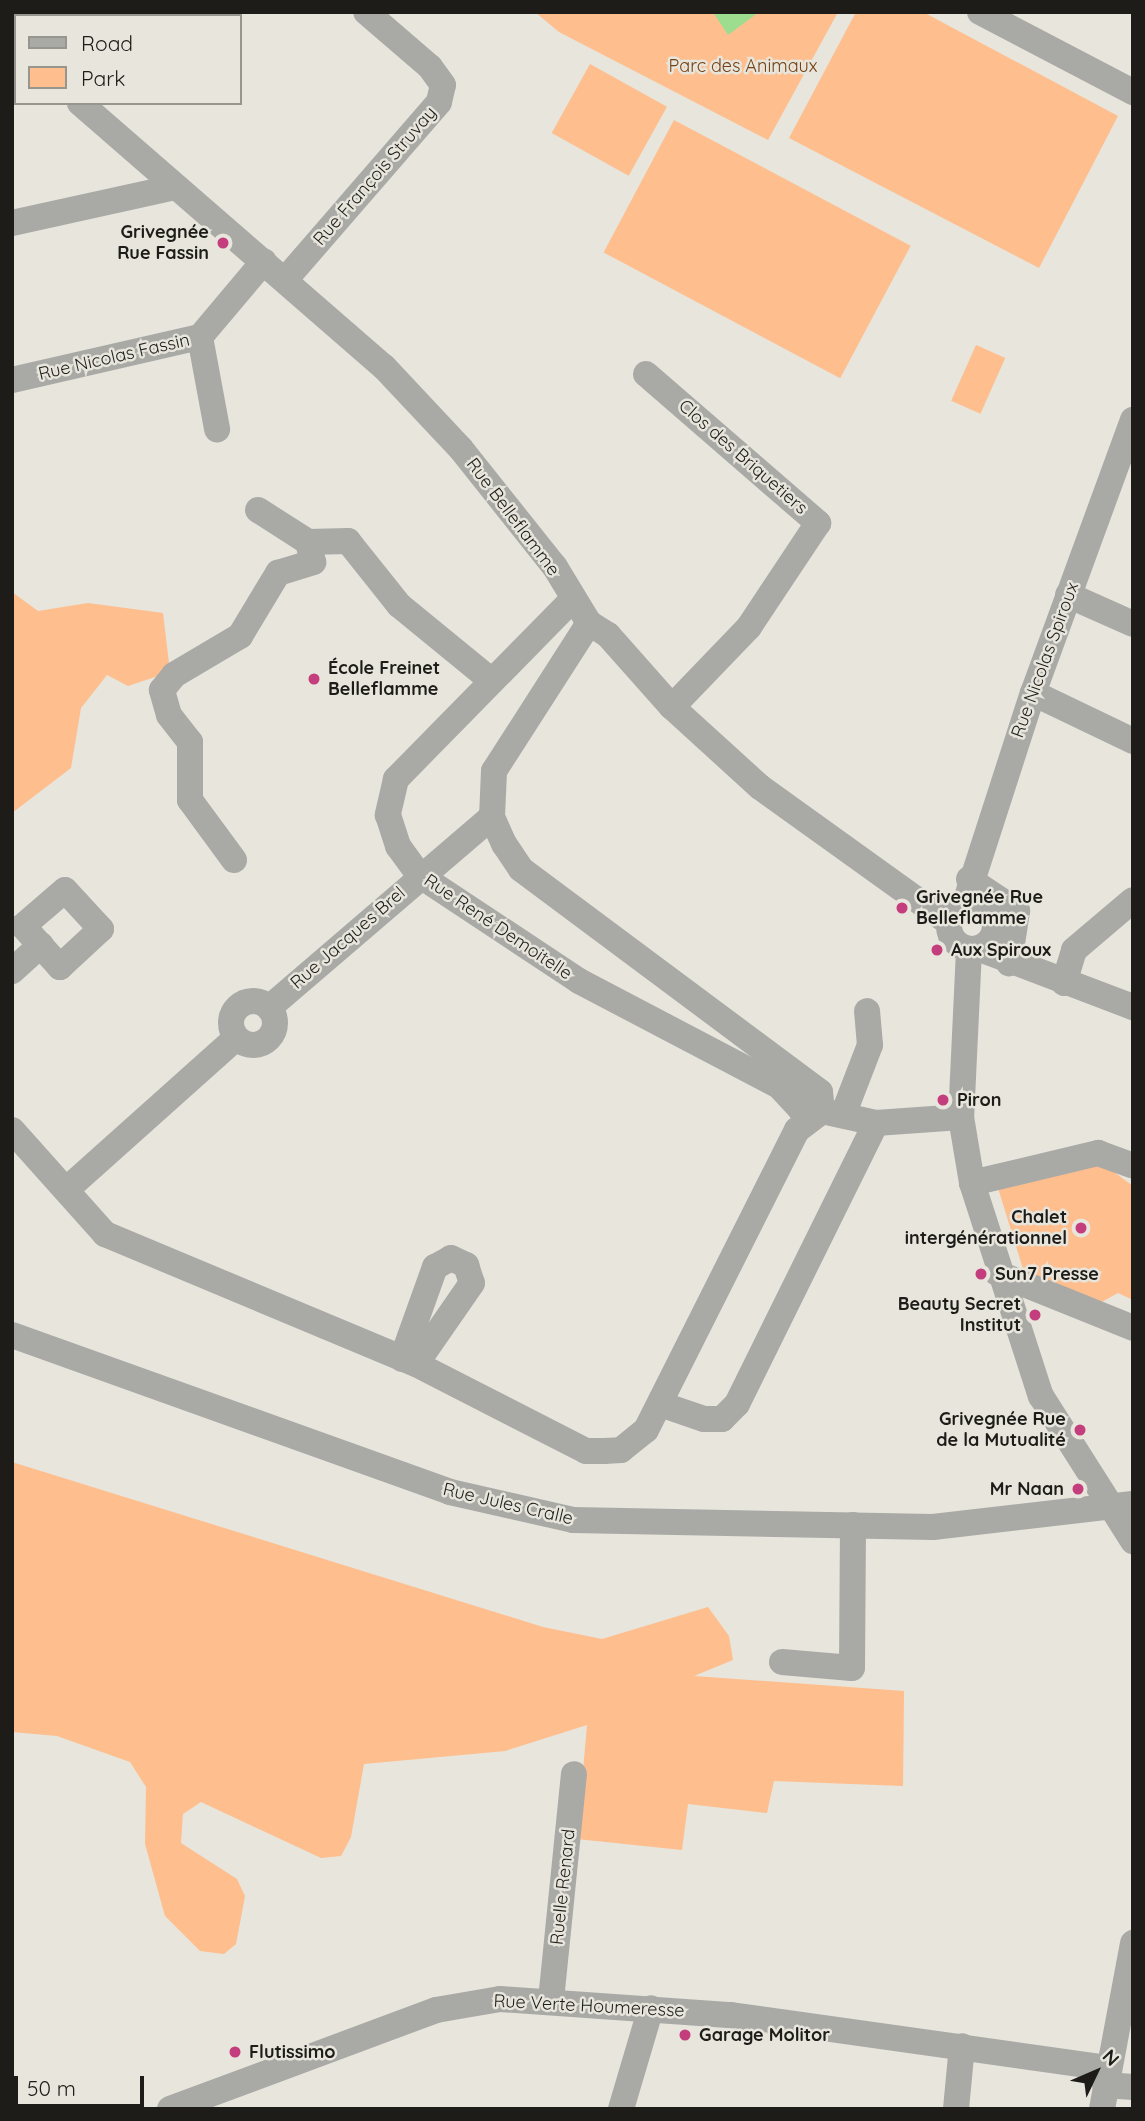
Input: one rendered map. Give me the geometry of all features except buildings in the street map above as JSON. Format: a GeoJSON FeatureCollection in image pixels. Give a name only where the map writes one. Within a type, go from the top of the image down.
{"type":"FeatureCollection","features":[{"type":"Feature","properties":{"kind":"street","name":"Rue François Struvay"},"geometry":{"type":"LineString","coordinates":[[285,280],[439,102],[443,85],[430,67],[366,12]]}},
{"type":"Feature","properties":{"kind":"street"},"geometry":{"type":"LineString","coordinates":[[980,12],[1133,92]]}},
{"type":"Feature","properties":{"kind":"street","name":"Rue Belleflamme"},"geometry":{"type":"LineString","coordinates":[[82,105],[384,367],[461,449],[555,567],[571,601],[589,623],[608,635],[672,708],[760,787],[961,902]]}},
{"type":"Feature","properties":{"kind":"street"},"geometry":{"type":"LineString","coordinates":[[12,223],[176,187]]}},
{"type":"Feature","properties":{"kind":"street","name":"Rue Nicolas Fassin"},"geometry":{"type":"LineString","coordinates":[[12,380],[200,337],[264,261]]}},
{"type":"Feature","properties":{"kind":"street"},"geometry":{"type":"LineString","coordinates":[[200,337],[217,429]]}},
{"type":"Feature","properties":{"kind":"street","name":"Clos des Briquetiers"},"geometry":{"type":"LineString","coordinates":[[646,374],[818,523],[750,627],[672,708]]}},
{"type":"Feature","properties":{"kind":"street","name":"Rue Nicolas Spiroux"},"geometry":{"type":"LineString","coordinates":[[961,902],[1068,594],[1133,420]]}},
{"type":"Feature","properties":{"kind":"street"},"geometry":{"type":"LineString","coordinates":[[258,510],[308,542],[348,541],[399,605],[492,681]]}},
{"type":"Feature","properties":{"kind":"street"},"geometry":{"type":"LineString","coordinates":[[234,860],[190,800],[190,742],[169,715],[163,690],[174,675],[240,636],[278,573],[313,562],[308,542]]}},
{"type":"Feature","properties":{"kind":"street"},"geometry":{"type":"LineString","coordinates":[[1068,594],[1133,624]]}},
{"type":"Feature","properties":{"kind":"street","name":"Rue René Demoitelle"},"geometry":{"type":"LineString","coordinates":[[571,601],[396,779],[388,815],[398,846],[419,875],[579,981],[779,1086],[801,1110],[833,1113],[876,1123],[961,1116]]}},
{"type":"Feature","properties":{"kind":"street"},"geometry":{"type":"LineString","coordinates":[[551,623],[571,642]]}},
{"type":"Feature","properties":{"kind":"street"},"geometry":{"type":"LineString","coordinates":[[589,623],[571,642],[494,771],[492,817],[521,869],[820,1092],[833,1113]]}},
{"type":"Feature","properties":{"kind":"street"},"geometry":{"type":"LineString","coordinates":[[1033,693],[1133,741]]}},
{"type":"Feature","properties":{"kind":"street","name":"Rue Jacques Brel"},"geometry":{"type":"LineString","coordinates":[[66,1190],[236,1038],[252,1046],[268,1041],[276,1024],[270,1007],[419,875],[492,817]]}},
{"type":"Feature","properties":{"kind":"street"},"geometry":{"type":"LineString","coordinates":[[1064,982],[1074,950],[1133,900]]}},
{"type":"Feature","properties":{"kind":"street"},"geometry":{"type":"LineString","coordinates":[[961,902],[983,905],[995,919],[994,937],[974,949]]}},
{"type":"Feature","properties":{"kind":"street"},"geometry":{"type":"LineString","coordinates":[[961,902],[950,935],[974,949],[1009,963],[1133,1007]]}},
{"type":"Feature","properties":{"kind":"street"},"geometry":{"type":"LineString","coordinates":[[961,902],[1017,911],[1009,963]]}},
{"type":"Feature","properties":{"kind":"street"},"geometry":{"type":"LineString","coordinates":[[12,971],[41,945]]}},
{"type":"Feature","properties":{"kind":"street"},"geometry":{"type":"LineString","coordinates":[[974,949],[961,1116],[972,1182],[998,1273],[1041,1396],[1123,1505],[1133,1541]]}},
{"type":"Feature","properties":{"kind":"street"},"geometry":{"type":"LineString","coordinates":[[12,1130],[105,1234],[409,1362],[586,1451],[621,1450],[646,1430],[797,1130],[833,1113],[870,1045],[867,1011]]}},
{"type":"Feature","properties":{"kind":"street"},"geometry":{"type":"LineString","coordinates":[[660,1404],[704,1419],[722,1419],[737,1404],[876,1123]]}},
{"type":"Feature","properties":{"kind":"street"},"geometry":{"type":"LineString","coordinates":[[972,1182],[1098,1153],[1133,1166]]}},
{"type":"Feature","properties":{"kind":"street"},"geometry":{"type":"LineString","coordinates":[[998,1273],[1133,1328]]}},
{"type":"Feature","properties":{"kind":"street","name":"Rue Jules Cralle"},"geometry":{"type":"LineString","coordinates":[[12,1335],[120,1378],[487,1501],[573,1520],[933,1527],[1123,1505]]}},
{"type":"Feature","properties":{"kind":"street"},"geometry":{"type":"LineString","coordinates":[[782,1662],[852,1668],[853,1525]]}},
{"type":"Feature","properties":{"kind":"street","name":"Ruelle Renard"},"geometry":{"type":"LineString","coordinates":[[551,2000],[574,1774]]}},
{"type":"Feature","properties":{"kind":"street"},"geometry":{"type":"LineString","coordinates":[[1105,2087],[1133,1943]]}},
{"type":"Feature","properties":{"kind":"street","name":"Rue Verte Houmeresse"},"geometry":{"type":"LineString","coordinates":[[170,2109],[436,2010],[475,2001],[551,2000],[651,2008],[962,2046],[1105,2087],[1133,2087]]}},
{"type":"Feature","properties":{"kind":"street"},"geometry":{"type":"LineString","coordinates":[[621,2109],[651,2008]]}},
{"type":"Feature","properties":{"kind":"street"},"geometry":{"type":"LineString","coordinates":[[956,2109],[962,2046]]}},
{"type":"Feature","properties":{"kind":"green space","name":"Parc des Animaux"},"geometry":{"type":"Polygon","coordinates":[[[535,12],[838,12],[768,140],[559,32],[535,12]]]}},
{"type":"Feature","properties":{"kind":"green space"},"geometry":{"type":"Polygon","coordinates":[[[856,12],[923,12],[1118,116],[1039,268],[789,138],[856,12]]]}},
{"type":"Feature","properties":{"kind":"green space"},"geometry":{"type":"Polygon","coordinates":[[[590,64],[667,107],[629,176],[552,133],[590,64]]]}},
{"type":"Feature","properties":{"kind":"green space"},"geometry":{"type":"Polygon","coordinates":[[[674,120],[911,246],[840,378],[604,252],[674,120]]]}},
{"type":"Feature","properties":{"kind":"green space"},"geometry":{"type":"Polygon","coordinates":[[[976,345],[1005,358],[980,414],[951,401],[976,345]]]}},
{"type":"Feature","properties":{"kind":"green space"},"geometry":{"type":"Polygon","coordinates":[[[12,592],[38,611],[88,603],[163,613],[170,672],[128,686],[107,675],[81,708],[71,768],[12,813],[12,592]]]}},
{"type":"Feature","properties":{"kind":"green space"},"geometry":{"type":"Polygon","coordinates":[[[1099,1161],[1133,1186],[1133,1300],[1118,1293],[1098,1304],[1023,1269],[998,1188],[1099,1161]]]}},
{"type":"Feature","properties":{"kind":"green space"},"geometry":{"type":"Polygon","coordinates":[[[12,1462],[543,1627],[602,1639],[708,1607],[729,1636],[733,1660],[694,1676],[904,1691],[903,1786],[774,1781],[767,1813],[688,1804],[682,1850],[577,1839],[587,1725],[505,1751],[364,1764],[351,1837],[341,1856],[321,1858],[201,1802],[183,1814],[181,1843],[237,1879],[245,1896],[236,1944],[224,1954],[200,1951],[165,1916],[145,1844],[146,1787],[130,1762],[57,1736],[12,1732],[12,1462]]]}},
{"type":"Feature","properties":{"kind":"shaded area"},"geometry":{"type":"Polygon","coordinates":[[[713,12],[759,12],[728,35],[713,12]]]}},
{"type":"Feature","properties":{"kind":"place","name":"Grivegnée Rue Fassin"},"geometry":{"type":"Point","coordinates":[223,243]}},
{"type":"Feature","properties":{"kind":"place","name":"École Freinet Belleflamme"},"geometry":{"type":"Point","coordinates":[314,679]}},
{"type":"Feature","properties":{"kind":"place","name":"Grivegnée Rue Belleflamme"},"geometry":{"type":"Point","coordinates":[902,908]}},
{"type":"Feature","properties":{"kind":"place","name":"Aux Spiroux"},"geometry":{"type":"Point","coordinates":[937,950]}},
{"type":"Feature","properties":{"kind":"place","name":"Piron"},"geometry":{"type":"Point","coordinates":[943,1100]}},
{"type":"Feature","properties":{"kind":"place","name":"Chalet intergénérationnel"},"geometry":{"type":"Point","coordinates":[1081,1228]}},
{"type":"Feature","properties":{"kind":"place","name":"Sun7 Presse"},"geometry":{"type":"Point","coordinates":[981,1274]}},
{"type":"Feature","properties":{"kind":"place","name":"Beauty Secret Institut"},"geometry":{"type":"Point","coordinates":[1035,1315]}},
{"type":"Feature","properties":{"kind":"place","name":"Grivegnée Rue de la Mutualité"},"geometry":{"type":"Point","coordinates":[1080,1430]}},
{"type":"Feature","properties":{"kind":"place","name":"Mr Naan"},"geometry":{"type":"Point","coordinates":[1078,1489]}},
{"type":"Feature","properties":{"kind":"place","name":"Garage Molitor"},"geometry":{"type":"Point","coordinates":[685,2035]}},
{"type":"Feature","properties":{"kind":"place","name":"Flutissimo"},"geometry":{"type":"Point","coordinates":[235,2052]}}]}
